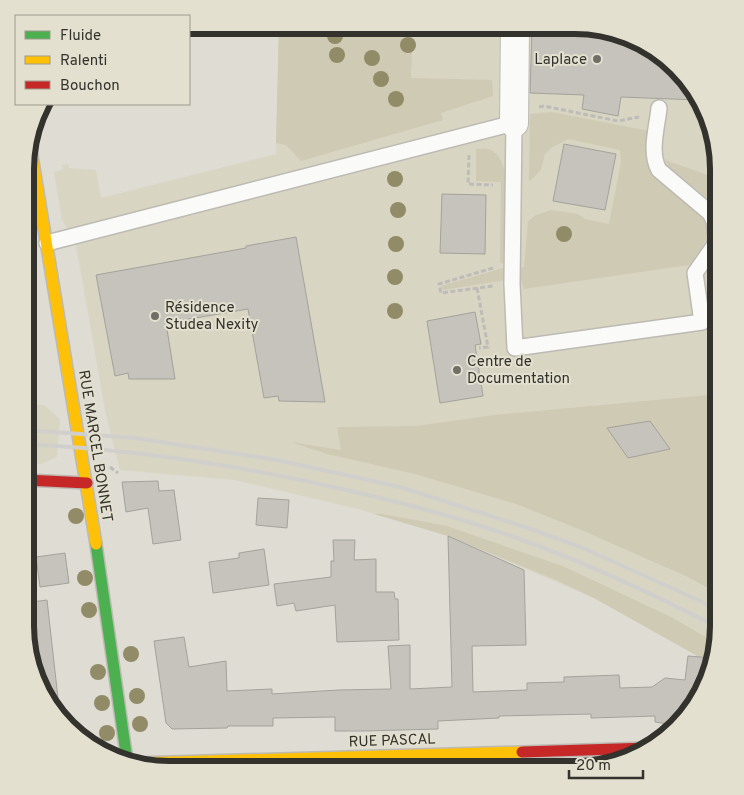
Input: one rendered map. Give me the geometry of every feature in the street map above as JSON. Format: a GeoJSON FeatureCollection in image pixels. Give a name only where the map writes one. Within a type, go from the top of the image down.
{"type":"FeatureCollection","features":[{"type":"Feature","properties":{"kind":"main road","name":"RUE MARCEL BONNET"},"geometry":{"type":"LineString","coordinates":[[34,183],[40,237],[87,483],[111,638],[126,754]]}},
{"type":"Feature","properties":{"kind":"main road"},"geometry":{"type":"LineString","coordinates":[[34,480],[87,483]]}},
{"type":"Feature","properties":{"kind":"main road","name":"RUE PASCAL"},"geometry":{"type":"LineString","coordinates":[[204,761],[631,748]]}},
{"type":"Feature","properties":{"kind":"street"},"geometry":{"type":"LineString","coordinates":[[514,117],[515,34]]}},
{"type":"Feature","properties":{"kind":"lane"},"geometry":{"type":"LineString","coordinates":[[659,108],[654,153],[655,162],[659,170],[710,213]]}},
{"type":"Feature","properties":{"kind":"lane"},"geometry":{"type":"LineString","coordinates":[[40,237],[464,135],[514,117],[512,284],[515,348],[702,322],[695,273],[710,252]]}},
{"type":"Feature","properties":{"kind":"path"},"geometry":{"type":"LineString","coordinates":[[514,117],[544,106],[618,121],[642,116]]}},
{"type":"Feature","properties":{"kind":"path"},"geometry":{"type":"LineString","coordinates":[[464,135],[469,150],[468,184],[498,185]]}},
{"type":"Feature","properties":{"kind":"path"},"geometry":{"type":"LineString","coordinates":[[496,267],[439,284],[441,293],[512,284]]}},
{"type":"Feature","properties":{"kind":"path"},"geometry":{"type":"LineString","coordinates":[[478,288],[488,347],[479,348]]}},
{"type":"Feature","properties":{"kind":"shaded area"},"geometry":{"type":"Polygon","coordinates":[[[279,34],[593,35],[627,44],[650,57],[671,73],[696,109],[708,143],[710,160],[710,635],[706,660],[594,598],[448,536],[358,509],[235,480],[120,470],[106,415],[76,245],[62,220],[54,172],[63,170],[62,165],[68,164],[69,168],[96,170],[101,198],[276,154],[279,34]]]}},
{"type":"Feature","properties":{"kind":"shaded area"},"geometry":{"type":"Polygon","coordinates":[[[279,34],[413,34],[411,78],[492,80],[493,96],[441,113],[443,120],[301,161],[286,145],[276,143],[279,34]]]}},
{"type":"Feature","properties":{"kind":"shaded area"},"geometry":{"type":"Polygon","coordinates":[[[552,112],[649,131],[647,160],[651,170],[655,176],[705,220],[707,227],[706,239],[689,265],[524,289],[521,280],[521,268],[524,267],[528,221],[536,215],[551,210],[578,214],[585,219],[609,224],[621,162],[620,150],[568,139],[551,148],[545,154],[541,170],[529,182],[530,114],[552,112]]]}},
{"type":"Feature","properties":{"kind":"shaded area"},"geometry":{"type":"Polygon","coordinates":[[[476,149],[491,150],[499,158],[504,170],[509,202],[506,263],[500,263],[501,182],[476,181],[476,149]]]}},
{"type":"Feature","properties":{"kind":"shaded area"},"geometry":{"type":"Polygon","coordinates":[[[665,160],[710,176],[710,200],[669,167],[665,160]]]}},
{"type":"Feature","properties":{"kind":"shaded area"},"geometry":{"type":"Polygon","coordinates":[[[710,266],[710,291],[707,270],[710,266]]]}},
{"type":"Feature","properties":{"kind":"shaded area"},"geometry":{"type":"Polygon","coordinates":[[[503,268],[506,269],[506,280],[443,290],[441,286],[503,268]]]}},
{"type":"Feature","properties":{"kind":"shaded area"},"geometry":{"type":"Polygon","coordinates":[[[710,395],[710,589],[688,577],[581,530],[516,504],[415,474],[327,454],[291,442],[341,450],[337,427],[415,426],[495,415],[710,395]]]}},
{"type":"Feature","properties":{"kind":"shaded area"},"geometry":{"type":"Polygon","coordinates":[[[34,404],[44,405],[60,419],[57,457],[41,464],[34,464],[34,404]]]}},
{"type":"Feature","properties":{"kind":"shaded area"},"geometry":{"type":"Polygon","coordinates":[[[374,514],[447,526],[565,567],[671,617],[710,639],[706,660],[594,598],[556,580],[448,536],[374,514]]]}},
{"type":"Feature","properties":{"kind":"building","name":"Laplace"},"geometry":{"type":"Polygon","coordinates":[[[532,34],[575,34],[610,38],[635,48],[671,73],[690,100],[621,97],[618,116],[582,109],[584,95],[530,93],[532,34]]]}},
{"type":"Feature","properties":{"kind":"building"},"geometry":{"type":"Polygon","coordinates":[[[564,144],[616,154],[605,210],[553,201],[564,144]]]}},
{"type":"Feature","properties":{"kind":"building"},"geometry":{"type":"Polygon","coordinates":[[[442,194],[486,195],[485,254],[440,253],[442,194]]]}},
{"type":"Feature","properties":{"kind":"building","name":"Résidence Studea Nexity"},"geometry":{"type":"Polygon","coordinates":[[[296,237],[325,402],[279,401],[278,396],[264,398],[248,309],[166,323],[175,379],[129,379],[128,373],[115,376],[96,275],[296,237]]]}},
{"type":"Feature","properties":{"kind":"building","name":"Centre de Documentation"},"geometry":{"type":"Polygon","coordinates":[[[475,312],[481,344],[475,345],[483,396],[440,403],[427,321],[475,312]]]}},
{"type":"Feature","properties":{"kind":"building"},"geometry":{"type":"Polygon","coordinates":[[[650,421],[670,449],[628,458],[607,428],[650,421]]]}},
{"type":"Feature","properties":{"kind":"building"},"geometry":{"type":"Polygon","coordinates":[[[158,481],[159,491],[174,490],[181,540],[153,544],[148,508],[126,512],[122,482],[158,481]]]}},
{"type":"Feature","properties":{"kind":"building"},"geometry":{"type":"Polygon","coordinates":[[[258,498],[289,500],[287,528],[256,525],[258,498]]]}},
{"type":"Feature","properties":{"kind":"building"},"geometry":{"type":"Polygon","coordinates":[[[448,536],[524,570],[526,645],[472,646],[473,692],[527,690],[527,683],[564,682],[564,677],[619,675],[620,688],[652,687],[665,678],[685,680],[688,656],[701,657],[706,660],[692,694],[668,724],[655,722],[655,716],[591,718],[591,714],[499,716],[499,718],[438,721],[438,729],[335,731],[335,717],[273,718],[273,726],[172,729],[166,723],[154,641],[184,637],[189,667],[226,661],[227,691],[272,689],[272,694],[391,689],[388,646],[410,645],[410,689],[452,687],[448,536]]]}},
{"type":"Feature","properties":{"kind":"building"},"geometry":{"type":"Polygon","coordinates":[[[333,540],[355,540],[354,560],[376,559],[376,592],[394,592],[395,599],[398,599],[399,640],[337,642],[335,605],[296,611],[294,603],[277,606],[274,584],[331,577],[331,561],[334,561],[333,540]]]}},
{"type":"Feature","properties":{"kind":"building"},"geometry":{"type":"Polygon","coordinates":[[[264,549],[269,585],[213,593],[209,562],[239,558],[239,553],[264,549]]]}},
{"type":"Feature","properties":{"kind":"building"},"geometry":{"type":"Polygon","coordinates":[[[65,553],[69,583],[40,587],[36,557],[65,553]]]}},
{"type":"Feature","properties":{"kind":"building"},"geometry":{"type":"Polygon","coordinates":[[[47,600],[59,703],[48,686],[36,652],[34,602],[47,600]]]}},
{"type":"Feature","properties":{"kind":"railway"},"geometry":{"type":"LineString","coordinates":[[34,431],[135,438],[277,460],[400,487],[528,528],[583,548],[710,606]]}},
{"type":"Feature","properties":{"kind":"railway"},"geometry":{"type":"LineString","coordinates":[[34,445],[150,455],[274,474],[376,497],[460,519],[572,559],[710,624]]}},
{"type":"Feature","properties":{"kind":"traffic: fast"},"geometry":{"type":"LineString","coordinates":[[96,544],[126,754]]}},
{"type":"Feature","properties":{"kind":"traffic: slow"},"geometry":{"type":"LineString","coordinates":[[34,168],[96,544]]}},
{"type":"Feature","properties":{"kind":"traffic: slow"},"geometry":{"type":"LineString","coordinates":[[207,761],[522,752]]}},
{"type":"Feature","properties":{"kind":"traffic: jam"},"geometry":{"type":"LineString","coordinates":[[34,480],[87,483]]}},
{"type":"Feature","properties":{"kind":"traffic: jam"},"geometry":{"type":"LineString","coordinates":[[522,752],[631,749]]}},
{"type":"Feature","properties":{"kind":"place","name":"Laplace"},"geometry":{"type":"Point","coordinates":[597,59]}},
{"type":"Feature","properties":{"kind":"place","name":"Résidence Studea Nexity"},"geometry":{"type":"Point","coordinates":[155,316]}},
{"type":"Feature","properties":{"kind":"place","name":"Centre de Documentation"},"geometry":{"type":"Point","coordinates":[457,370]}}]}
